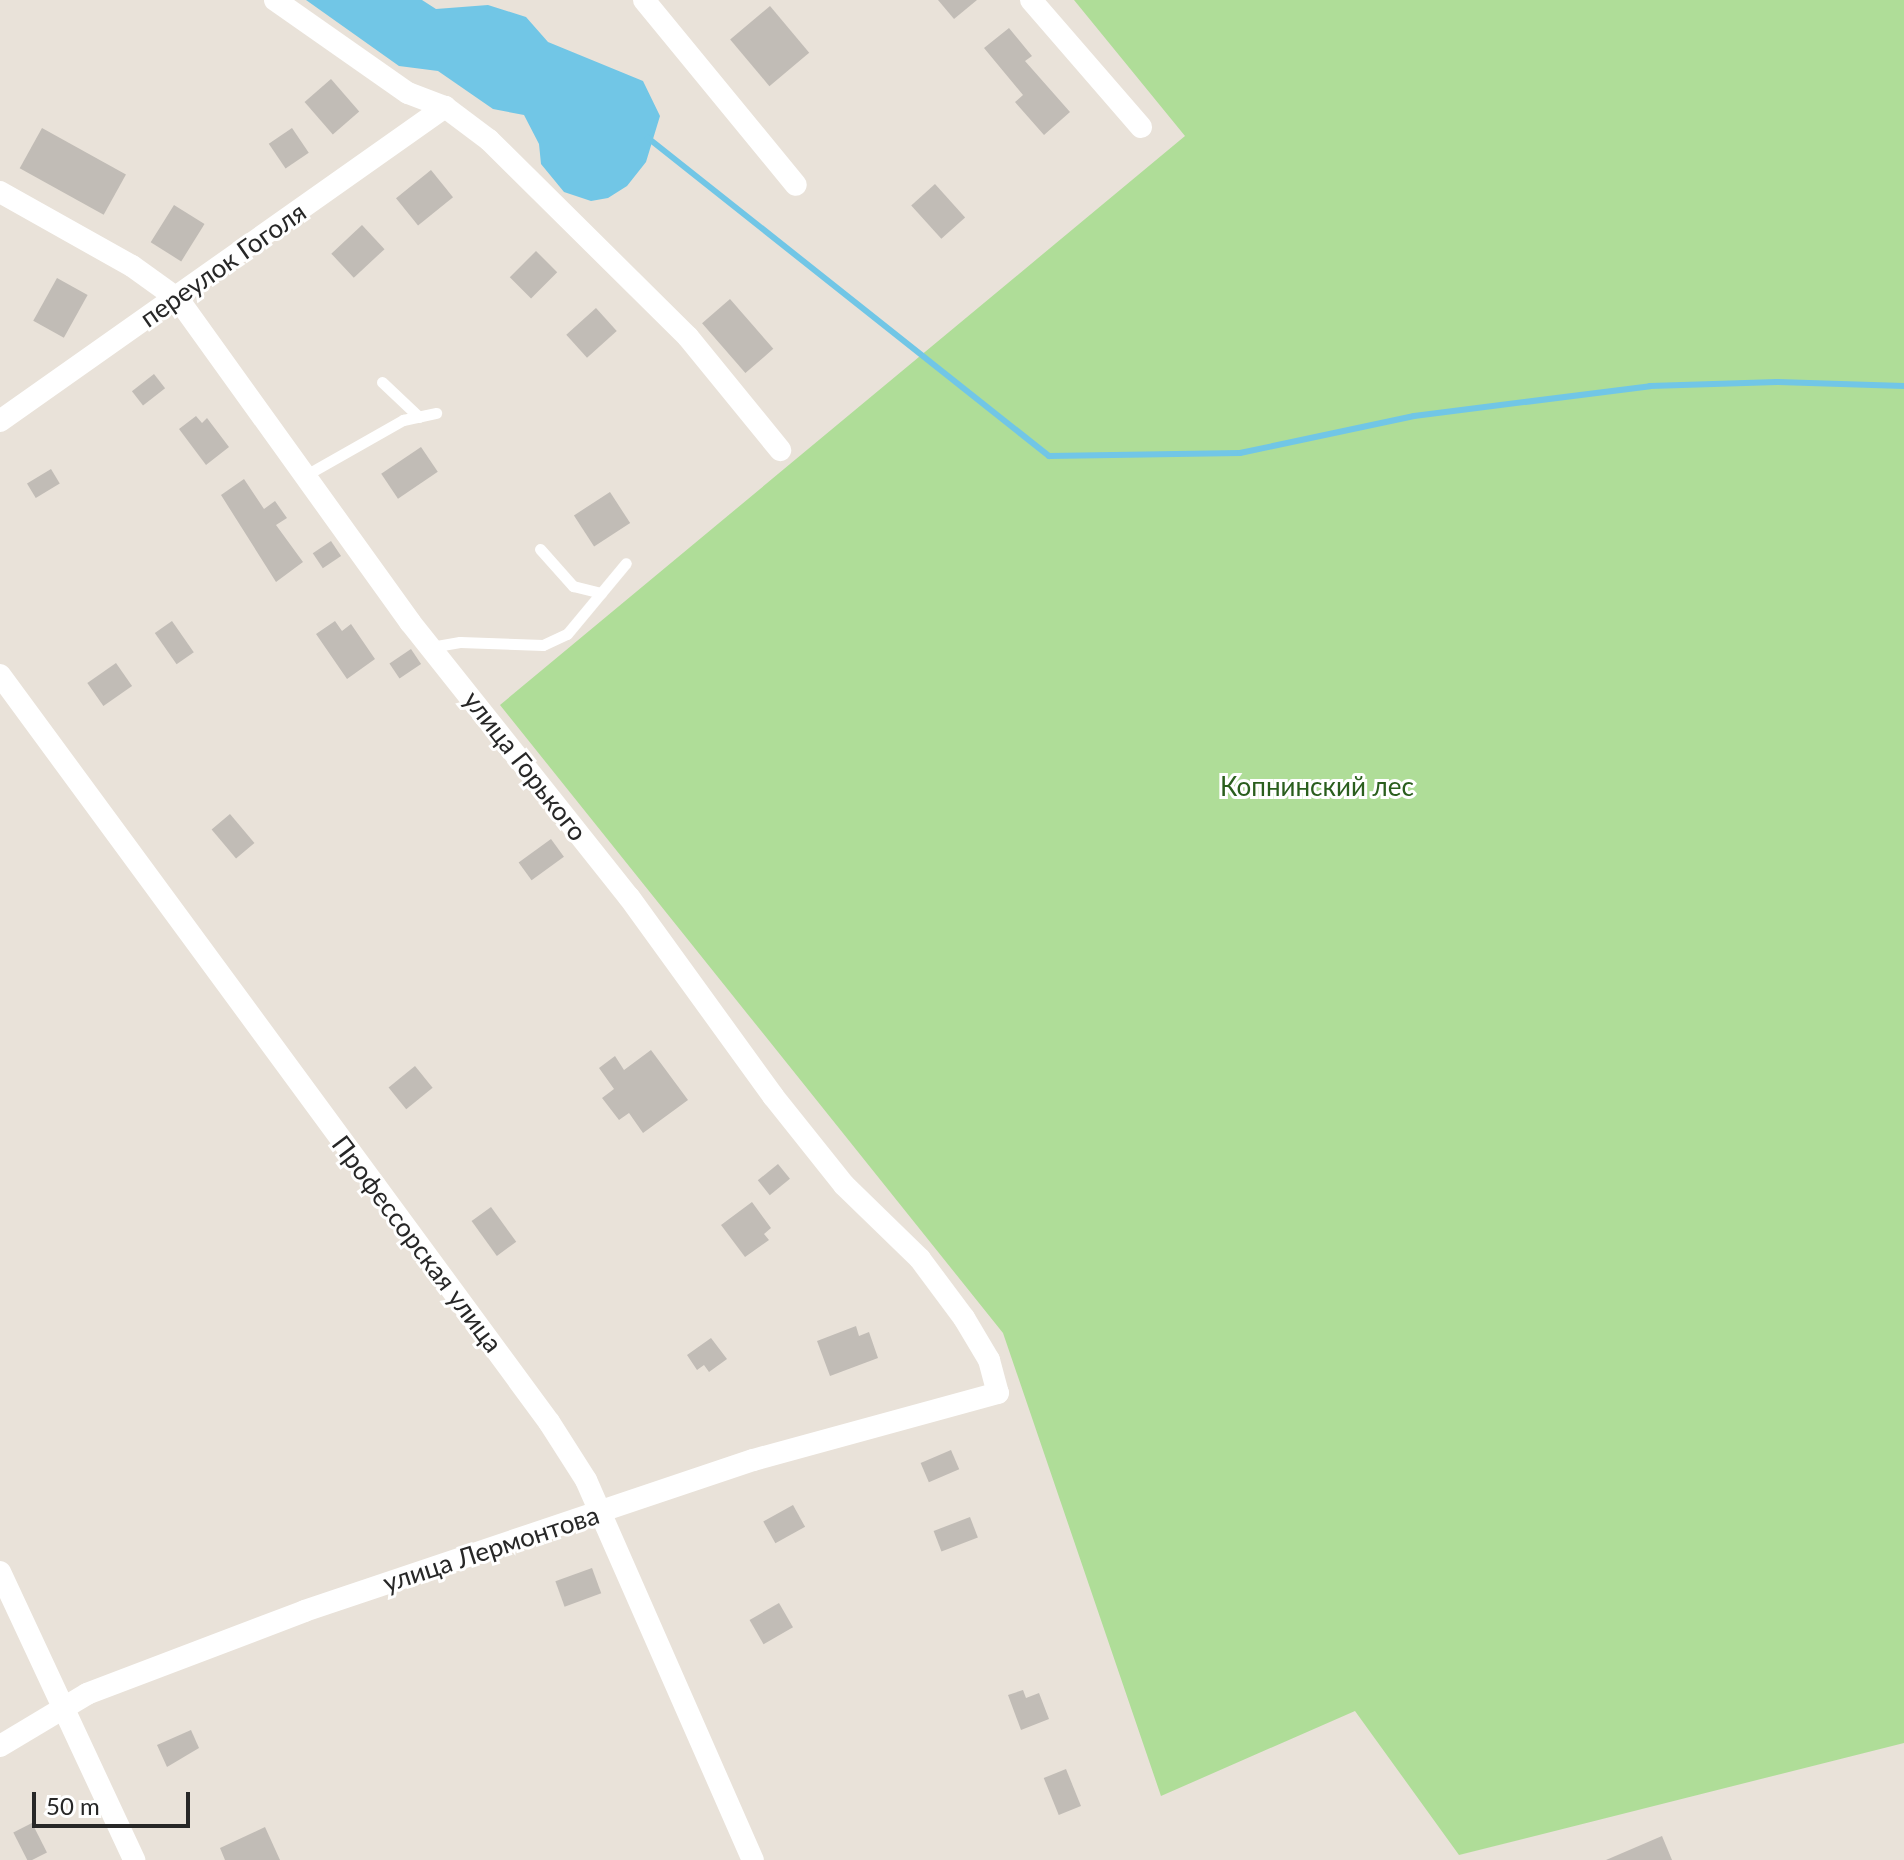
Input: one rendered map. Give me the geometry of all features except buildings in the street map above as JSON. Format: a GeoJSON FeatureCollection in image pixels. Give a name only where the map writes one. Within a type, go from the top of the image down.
{"type":"FeatureCollection","features":[{"type":"Feature","properties":{"kind":"street"},"geometry":{"type":"LineString","coordinates":[[275,0],[408,93],[445,107],[489,140],[688,337],[780,450]]}},
{"type":"Feature","properties":{"kind":"street"},"geometry":{"type":"LineString","coordinates":[[644,0],[796,185]]}},
{"type":"Feature","properties":{"kind":"street"},"geometry":{"type":"LineString","coordinates":[[1031,0],[1141,127]]}},
{"type":"Feature","properties":{"kind":"street","name":"переулок Гоголя"},"geometry":{"type":"LineString","coordinates":[[0,421],[178,299],[445,107]]}},
{"type":"Feature","properties":{"kind":"street","name":"улица Горького"},"geometry":{"type":"LineString","coordinates":[[0,192],[132,266],[178,299],[430,647],[629,897],[844,1185],[920,1259],[983,1349],[998,1393]]}},
{"type":"Feature","properties":{"kind":"street","name":"Профессорская улица"},"geometry":{"type":"LineString","coordinates":[[0,675],[549,1422],[603,1511],[753,1860]]}},
{"type":"Feature","properties":{"kind":"street","name":"улица Лермонтова"},"geometry":{"type":"LineString","coordinates":[[0,1746],[87,1694],[172,1658],[753,1460],[998,1393]]}},
{"type":"Feature","properties":{"kind":"street"},"geometry":{"type":"LineString","coordinates":[[0,1572],[134,1860]]}},
{"type":"Feature","properties":{"kind":"lane"},"geometry":{"type":"LineString","coordinates":[[382,382],[419,417]]}},
{"type":"Feature","properties":{"kind":"lane"},"geometry":{"type":"LineString","coordinates":[[306,475],[419,417],[436,413]]}},
{"type":"Feature","properties":{"kind":"lane"},"geometry":{"type":"LineString","coordinates":[[540,549],[573,586],[601,593]]}},
{"type":"Feature","properties":{"kind":"lane"},"geometry":{"type":"LineString","coordinates":[[430,647],[460,642],[543,645],[567,634],[626,563]]}},
{"type":"Feature","properties":{"kind":"green space","name":"Копнинский лес"},"geometry":{"type":"Polygon","coordinates":[[[1074,0],[1904,0],[1904,1743],[1459,1855],[1355,1711],[1161,1796],[1003,1333],[500,705],[1185,136],[1074,0]]]}},
{"type":"Feature","properties":{"kind":"water"},"geometry":{"type":"Polygon","coordinates":[[[306,0],[422,0],[436,9],[488,5],[526,17],[548,42],[643,81],[660,116],[646,162],[627,186],[608,198],[591,201],[564,192],[541,164],[539,144],[524,115],[493,109],[438,71],[399,66],[306,0]]]}},
{"type":"Feature","properties":{"kind":"waterway"},"geometry":{"type":"LineString","coordinates":[[648,138],[1049,456],[1240,453],[1414,416],[1650,386],[1777,382],[1904,386]]}}]}
